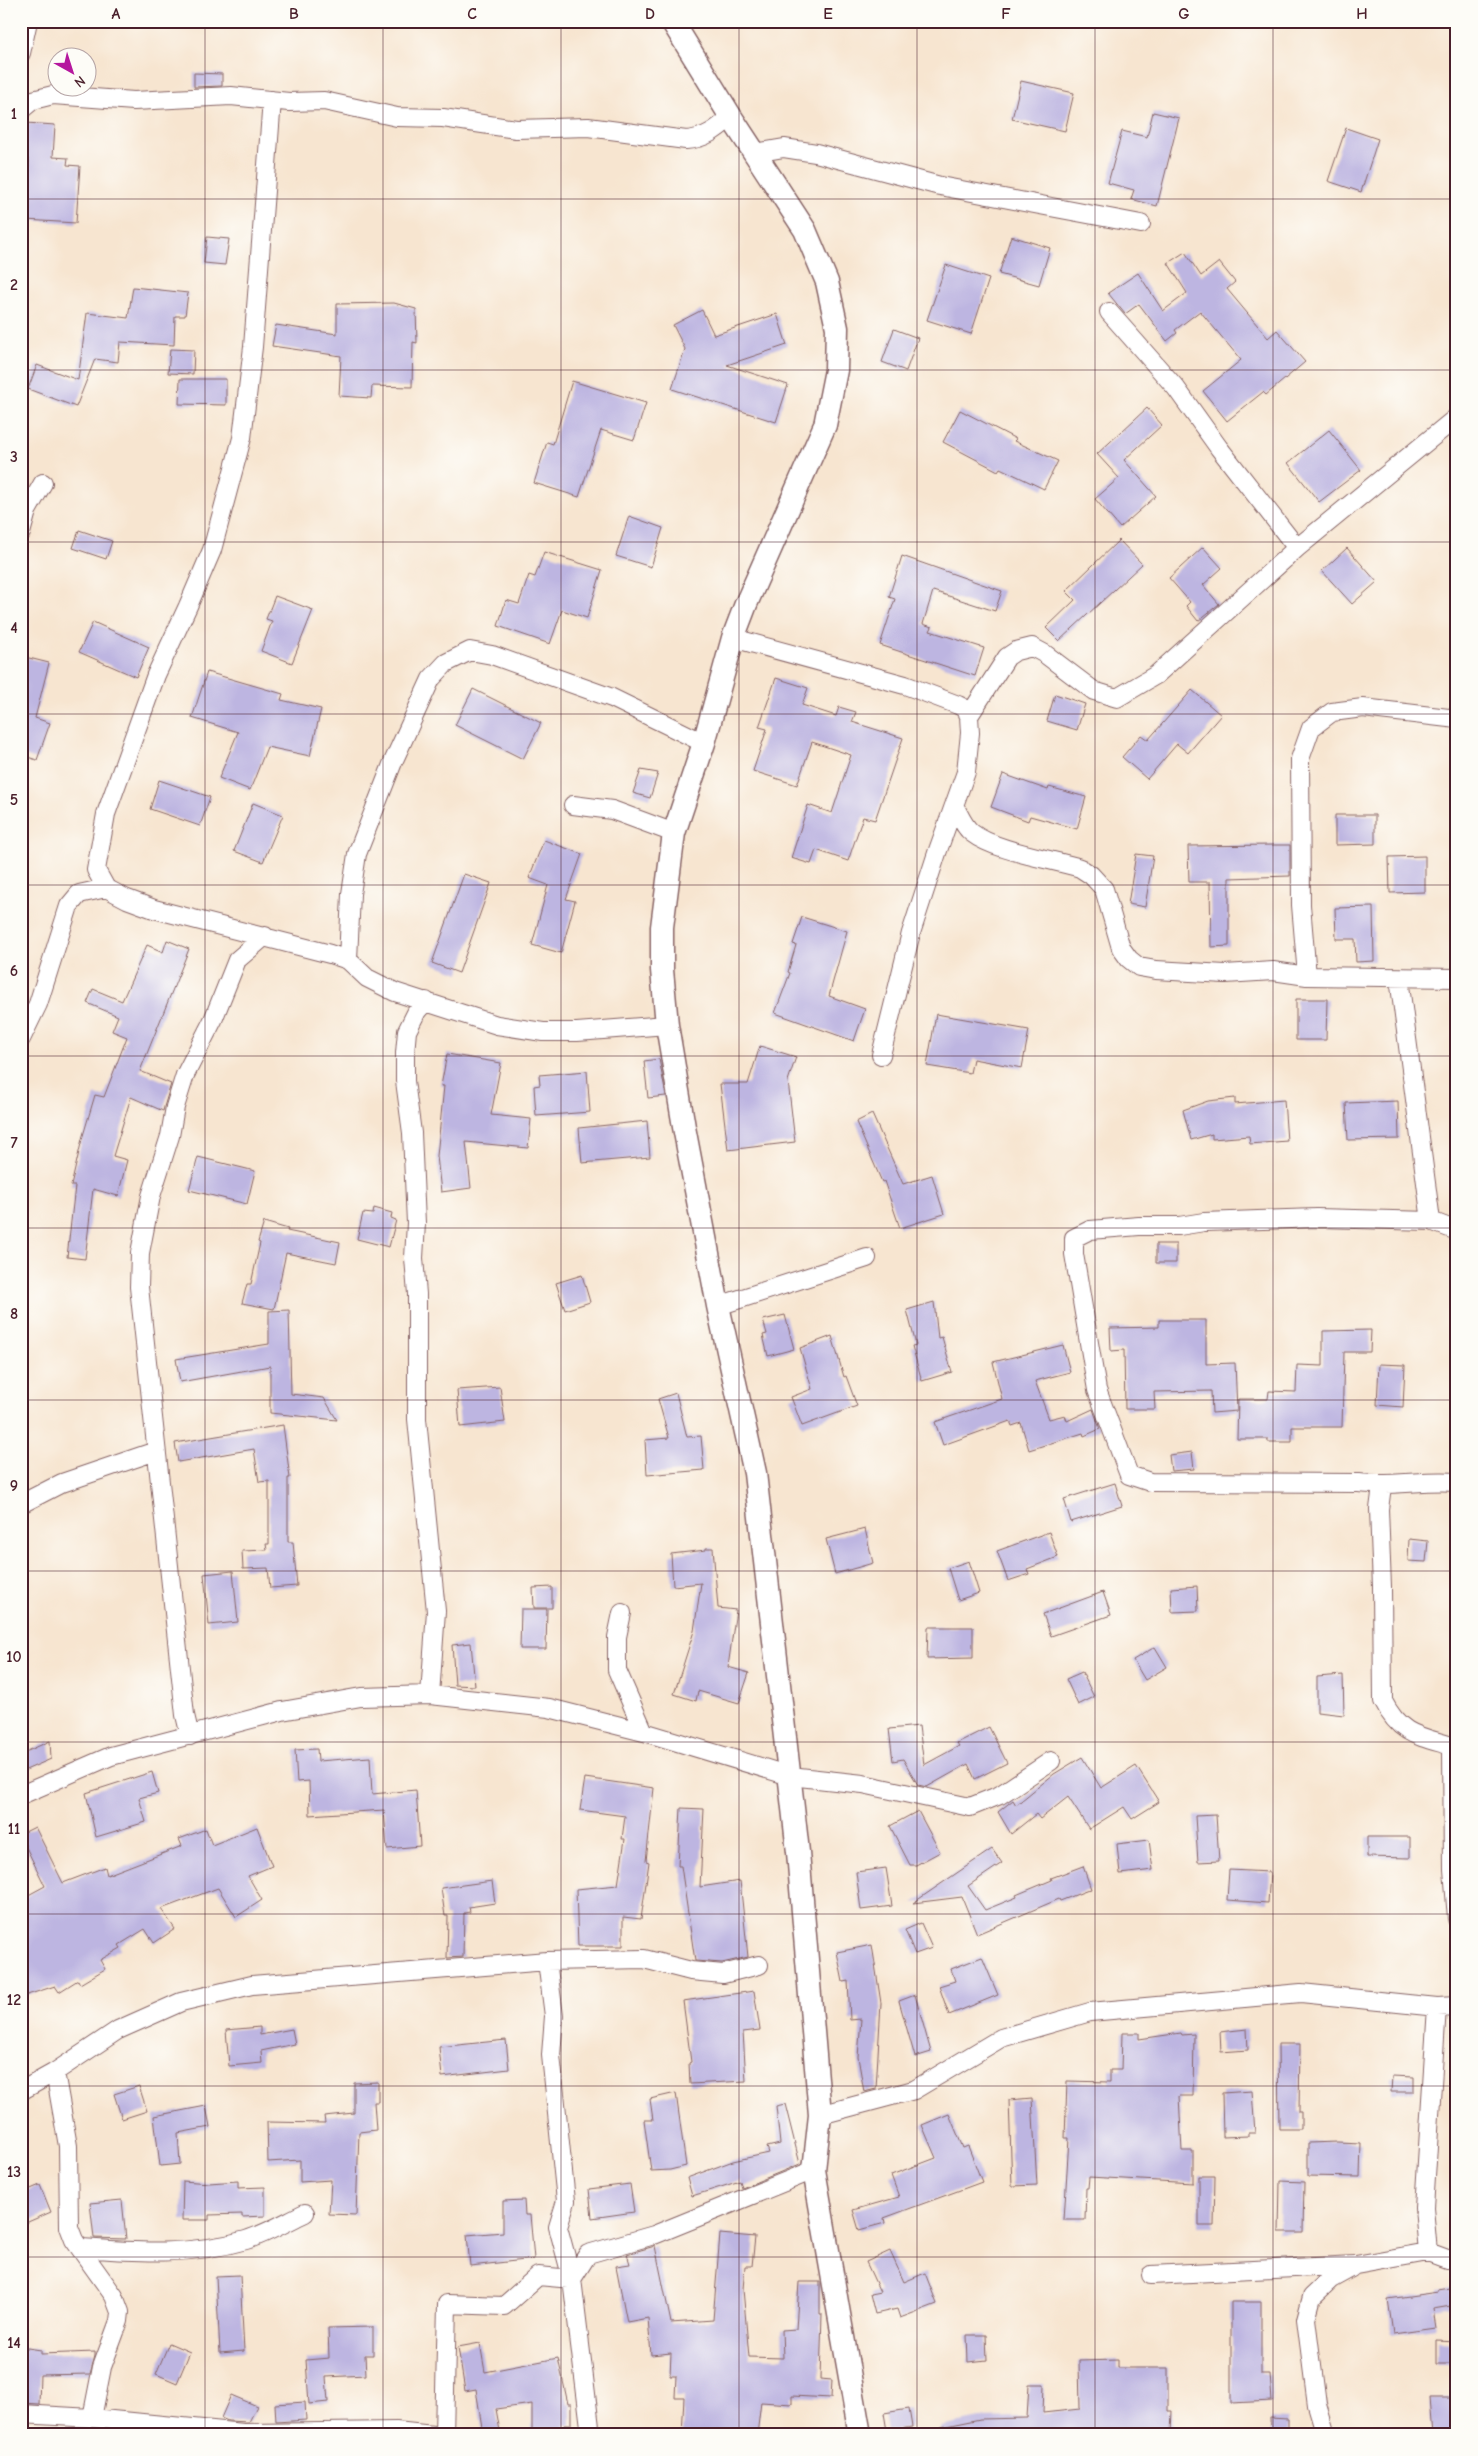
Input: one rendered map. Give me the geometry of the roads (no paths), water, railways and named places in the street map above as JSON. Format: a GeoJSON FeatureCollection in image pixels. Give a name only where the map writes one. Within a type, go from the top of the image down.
{"type":"FeatureCollection","features":[{"type":"Feature","properties":{"kind":"street"},"geometry":{"type":"LineString","coordinates":[[21,53],[28,21]]}},
{"type":"Feature","properties":{"kind":"street"},"geometry":{"type":"LineString","coordinates":[[672,21],[731,117],[805,230],[827,282],[838,328],[836,370],[825,425],[746,604],[733,638],[704,743],[674,833],[662,927],[662,970],[667,1025],[684,1127],[718,1306],[755,1473],[790,1776],[820,2115],[814,2170],[860,2435]]}},
{"type":"Feature","properties":{"kind":"street"},"geometry":{"type":"LineString","coordinates":[[21,110],[33,100],[52,95],[134,101],[230,96],[272,100],[324,101],[397,117],[443,118],[516,129],[588,127],[686,140],[699,139],[706,136],[731,117]]}},
{"type":"Feature","properties":{"kind":"street"},"geometry":{"type":"LineString","coordinates":[[272,100],[253,347],[242,438],[212,550],[156,675],[106,814],[96,870],[106,888],[127,899],[154,909],[265,936],[348,960],[367,978],[396,992],[497,1025],[543,1032],[577,1032],[667,1025]]}},
{"type":"Feature","properties":{"kind":"street"},"geometry":{"type":"LineString","coordinates":[[755,153],[784,148],[816,152],[940,186],[1141,224]]}},
{"type":"Feature","properties":{"kind":"street"},"geometry":{"type":"LineString","coordinates":[[1109,312],[1176,388],[1219,448],[1297,548]]}},
{"type":"Feature","properties":{"kind":"street"},"geometry":{"type":"LineString","coordinates":[[969,716],[1007,657],[1016,651],[1032,647],[1045,654],[1094,691],[1117,698],[1130,692],[1156,676],[1297,548],[1457,417]]}},
{"type":"Feature","properties":{"kind":"street"},"geometry":{"type":"LineString","coordinates":[[21,533],[27,511],[44,483]]}},
{"type":"Feature","properties":{"kind":"street"},"geometry":{"type":"LineString","coordinates":[[733,638],[905,685],[958,705],[966,709],[969,716],[970,733],[966,772],[937,853],[912,933],[881,1056]]}},
{"type":"Feature","properties":{"kind":"street"},"geometry":{"type":"LineString","coordinates":[[348,960],[351,894],[357,854],[393,762],[431,679],[446,663],[470,651],[492,655],[612,698],[704,743]]}},
{"type":"Feature","properties":{"kind":"street"},"geometry":{"type":"LineString","coordinates":[[1307,976],[1301,905],[1300,759],[1311,728],[1332,712],[1362,708],[1457,719]]}},
{"type":"Feature","properties":{"kind":"street"},"geometry":{"type":"LineString","coordinates":[[573,805],[612,810],[674,833]]}},
{"type":"Feature","properties":{"kind":"street"},"geometry":{"type":"LineString","coordinates":[[955,807],[967,828],[979,837],[1001,846],[1080,868],[1091,875],[1104,889],[1121,948],[1129,960],[1139,966],[1156,970],[1225,974],[1273,971],[1307,976],[1457,978]]}},
{"type":"Feature","properties":{"kind":"street"},"geometry":{"type":"LineString","coordinates":[[21,1039],[38,1004],[68,906],[79,894],[106,888]]}},
{"type":"Feature","properties":{"kind":"street"},"geometry":{"type":"LineString","coordinates":[[190,1736],[184,1714],[139,1287],[140,1253],[151,1196],[170,1136],[175,1107],[185,1075],[214,1020],[237,960],[265,936]]}},
{"type":"Feature","properties":{"kind":"street"},"geometry":{"type":"LineString","coordinates":[[1399,978],[1431,1221]]}},
{"type":"Feature","properties":{"kind":"street"},"geometry":{"type":"LineString","coordinates":[[426,1001],[417,1011],[407,1031],[405,1081],[412,1133],[416,1223],[414,1258],[417,1294],[418,1419],[436,1611],[430,1695]]}},
{"type":"Feature","properties":{"kind":"street"},"geometry":{"type":"LineString","coordinates":[[1457,1232],[1431,1221],[1317,1218],[1204,1222],[1179,1226],[1090,1230],[1074,1238],[1074,1254],[1097,1390],[1111,1434],[1129,1475],[1150,1482],[1359,1483],[1382,1486],[1436,1480],[1457,1482]]}},
{"type":"Feature","properties":{"kind":"street"},"geometry":{"type":"LineString","coordinates":[[718,1306],[866,1258]]}},
{"type":"Feature","properties":{"kind":"street"},"geometry":{"type":"LineString","coordinates":[[21,1504],[62,1483],[156,1451]]}},
{"type":"Feature","properties":{"kind":"street"},"geometry":{"type":"LineString","coordinates":[[1382,1486],[1379,1509],[1383,1701],[1390,1714],[1408,1733],[1454,1746],[1452,1869],[1457,1920]]}},
{"type":"Feature","properties":{"kind":"street"},"geometry":{"type":"LineString","coordinates":[[622,1613],[617,1638],[617,1670],[644,1732]]}},
{"type":"Feature","properties":{"kind":"street"},"geometry":{"type":"LineString","coordinates":[[21,1795],[111,1756],[282,1711],[361,1697],[430,1695],[549,1708],[644,1732],[790,1776],[864,1784],[970,1807],[1000,1794],[1051,1762]]}},
{"type":"Feature","properties":{"kind":"street"},"geometry":{"type":"LineString","coordinates":[[21,2091],[56,2072],[118,2030],[181,2002],[252,1985],[547,1961],[644,1958],[691,1971],[723,1974],[759,1965]]}},
{"type":"Feature","properties":{"kind":"street"},"geometry":{"type":"LineString","coordinates":[[547,1961],[554,2016],[551,2055],[566,2201],[558,2227],[572,2279],[591,2435]]}},
{"type":"Feature","properties":{"kind":"street"},"geometry":{"type":"LineString","coordinates":[[820,2115],[914,2090],[1001,2038],[1090,2012],[1301,1992],[1437,2007],[1457,2006]]}},
{"type":"Feature","properties":{"kind":"street"},"geometry":{"type":"LineString","coordinates":[[1428,2252],[1424,2208],[1437,2007]]}},
{"type":"Feature","properties":{"kind":"street"},"geometry":{"type":"LineString","coordinates":[[56,2072],[68,2146],[69,2227],[74,2240],[114,2296],[120,2312],[119,2321],[102,2367],[92,2418]]}},
{"type":"Feature","properties":{"kind":"street"},"geometry":{"type":"LineString","coordinates":[[572,2279],[588,2254],[654,2235],[814,2170]]}},
{"type":"Feature","properties":{"kind":"street"},"geometry":{"type":"LineString","coordinates":[[81,2248],[145,2252],[203,2249],[247,2240],[306,2213]]}},
{"type":"Feature","properties":{"kind":"street"},"geometry":{"type":"LineString","coordinates":[[1151,2275],[1356,2265],[1428,2252],[1447,2259],[1457,2259]]}},
{"type":"Feature","properties":{"kind":"street"},"geometry":{"type":"LineString","coordinates":[[1326,2435],[1317,2404],[1306,2319],[1312,2297],[1331,2279],[1356,2265]]}},
{"type":"Feature","properties":{"kind":"street"},"geometry":{"type":"LineString","coordinates":[[444,2435],[447,2304],[504,2306],[538,2276],[572,2279]]}},
{"type":"Feature","properties":{"kind":"street"},"geometry":{"type":"LineString","coordinates":[[21,2414],[92,2418],[243,2433],[396,2431],[433,2435]]}}]}
